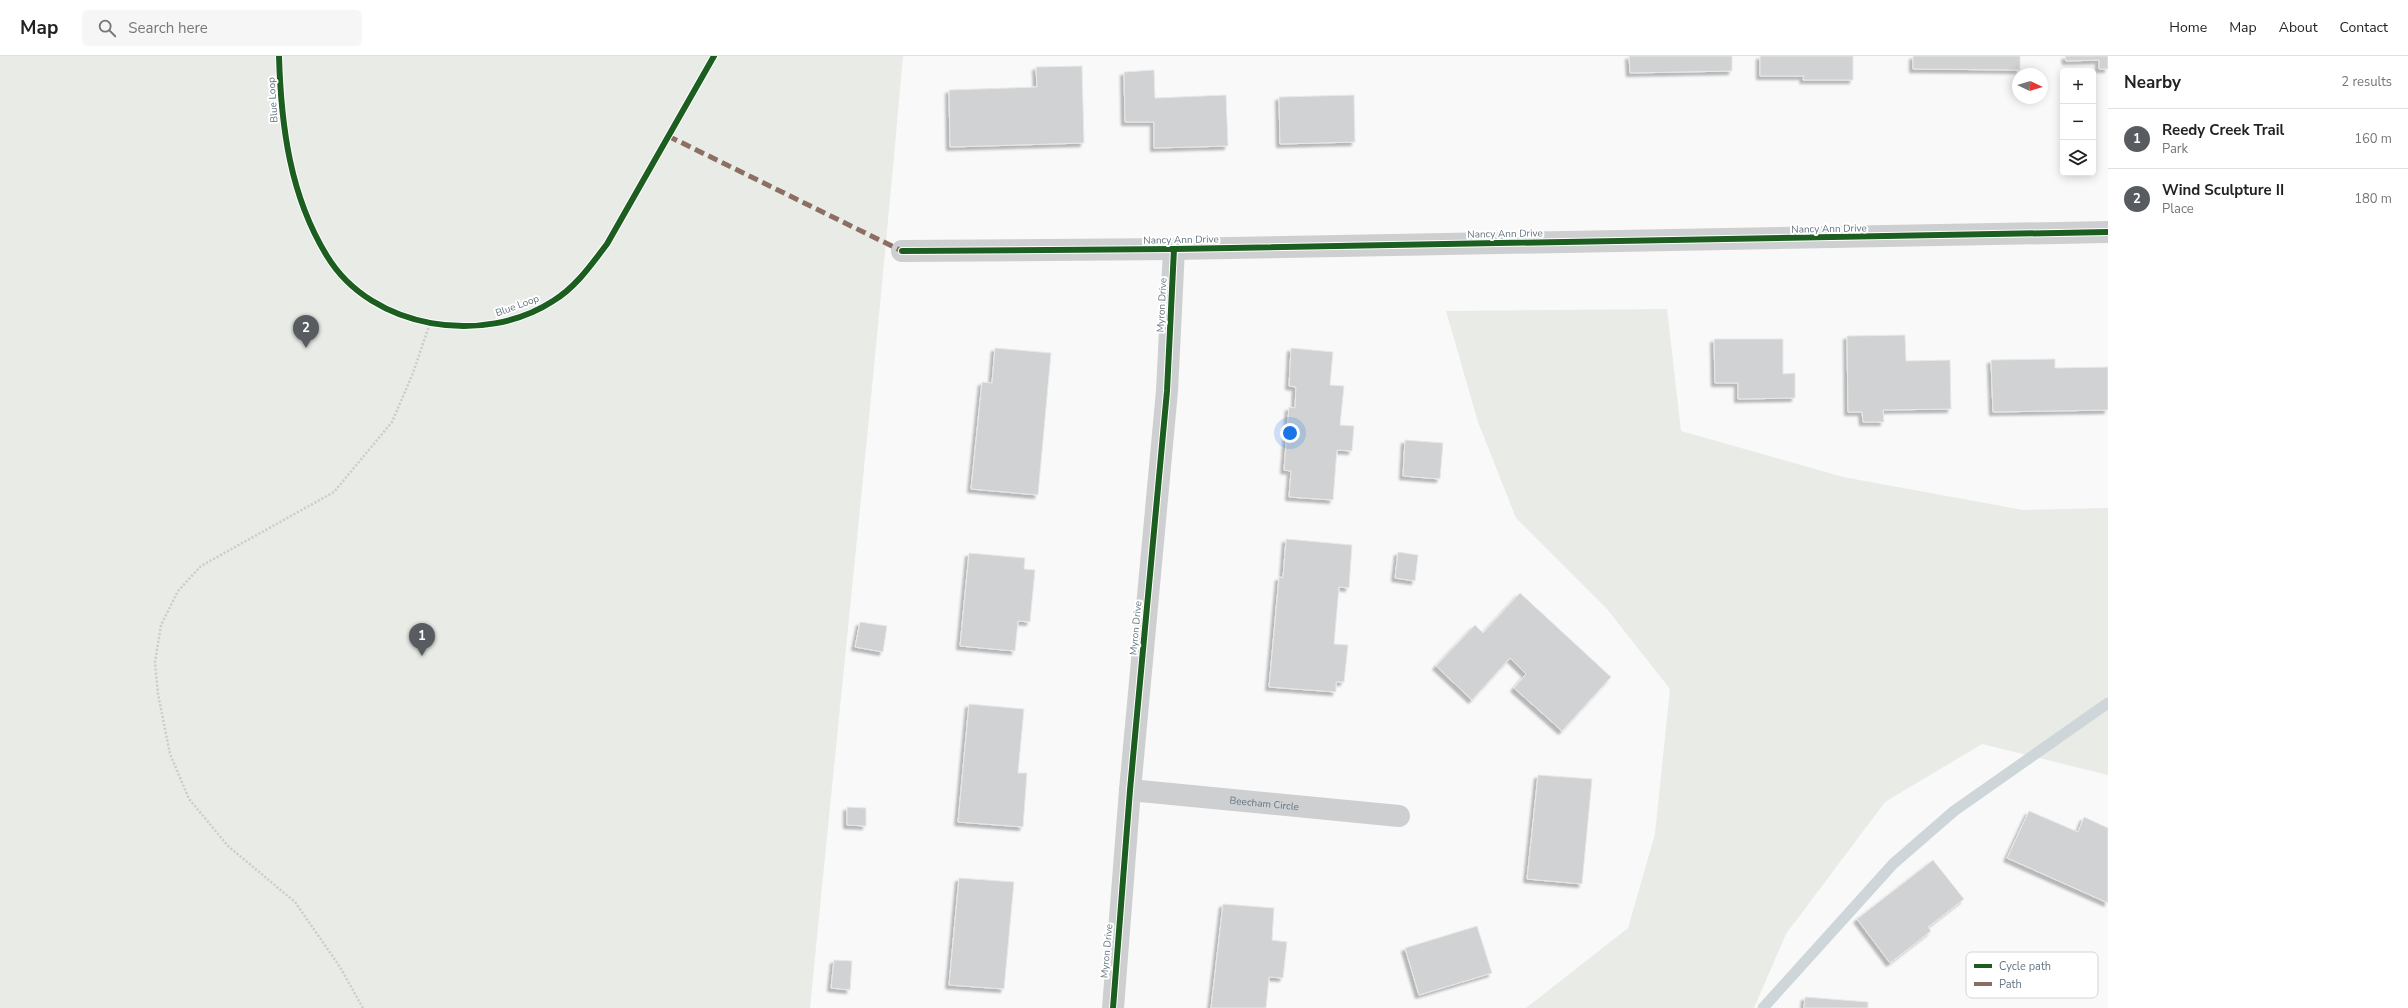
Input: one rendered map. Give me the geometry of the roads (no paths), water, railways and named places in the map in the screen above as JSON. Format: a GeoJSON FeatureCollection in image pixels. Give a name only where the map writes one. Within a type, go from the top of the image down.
{"type":"FeatureCollection","features":[{"type":"Feature","properties":{"kind":"street","name":"Nancy Ann Drive"},"geometry":{"type":"LineString","coordinates":[[902,251],[1174,249],[2108,232]]}},
{"type":"Feature","properties":{"kind":"street","name":"Myron Drive"},"geometry":{"type":"LineString","coordinates":[[1113,1008],[1130,790],[1167,391],[1174,249]]}},
{"type":"Feature","properties":{"kind":"street","name":"Beecham Circle"},"geometry":{"type":"LineString","coordinates":[[1130,790],[1399,816]]}},
{"type":"Feature","properties":{"kind":"waterway"},"geometry":{"type":"LineString","coordinates":[[1763,1008],[1893,864],[1954,811],[2108,703]]}},
{"type":"Feature","properties":{"kind":"place","name":"Wind Sculpture II"},"geometry":{"type":"Point","coordinates":[306,348]}},
{"type":"Feature","properties":{"kind":"place","name":"Reedy Creek Trail"},"geometry":{"type":"Point","coordinates":[422,656]}}]}
